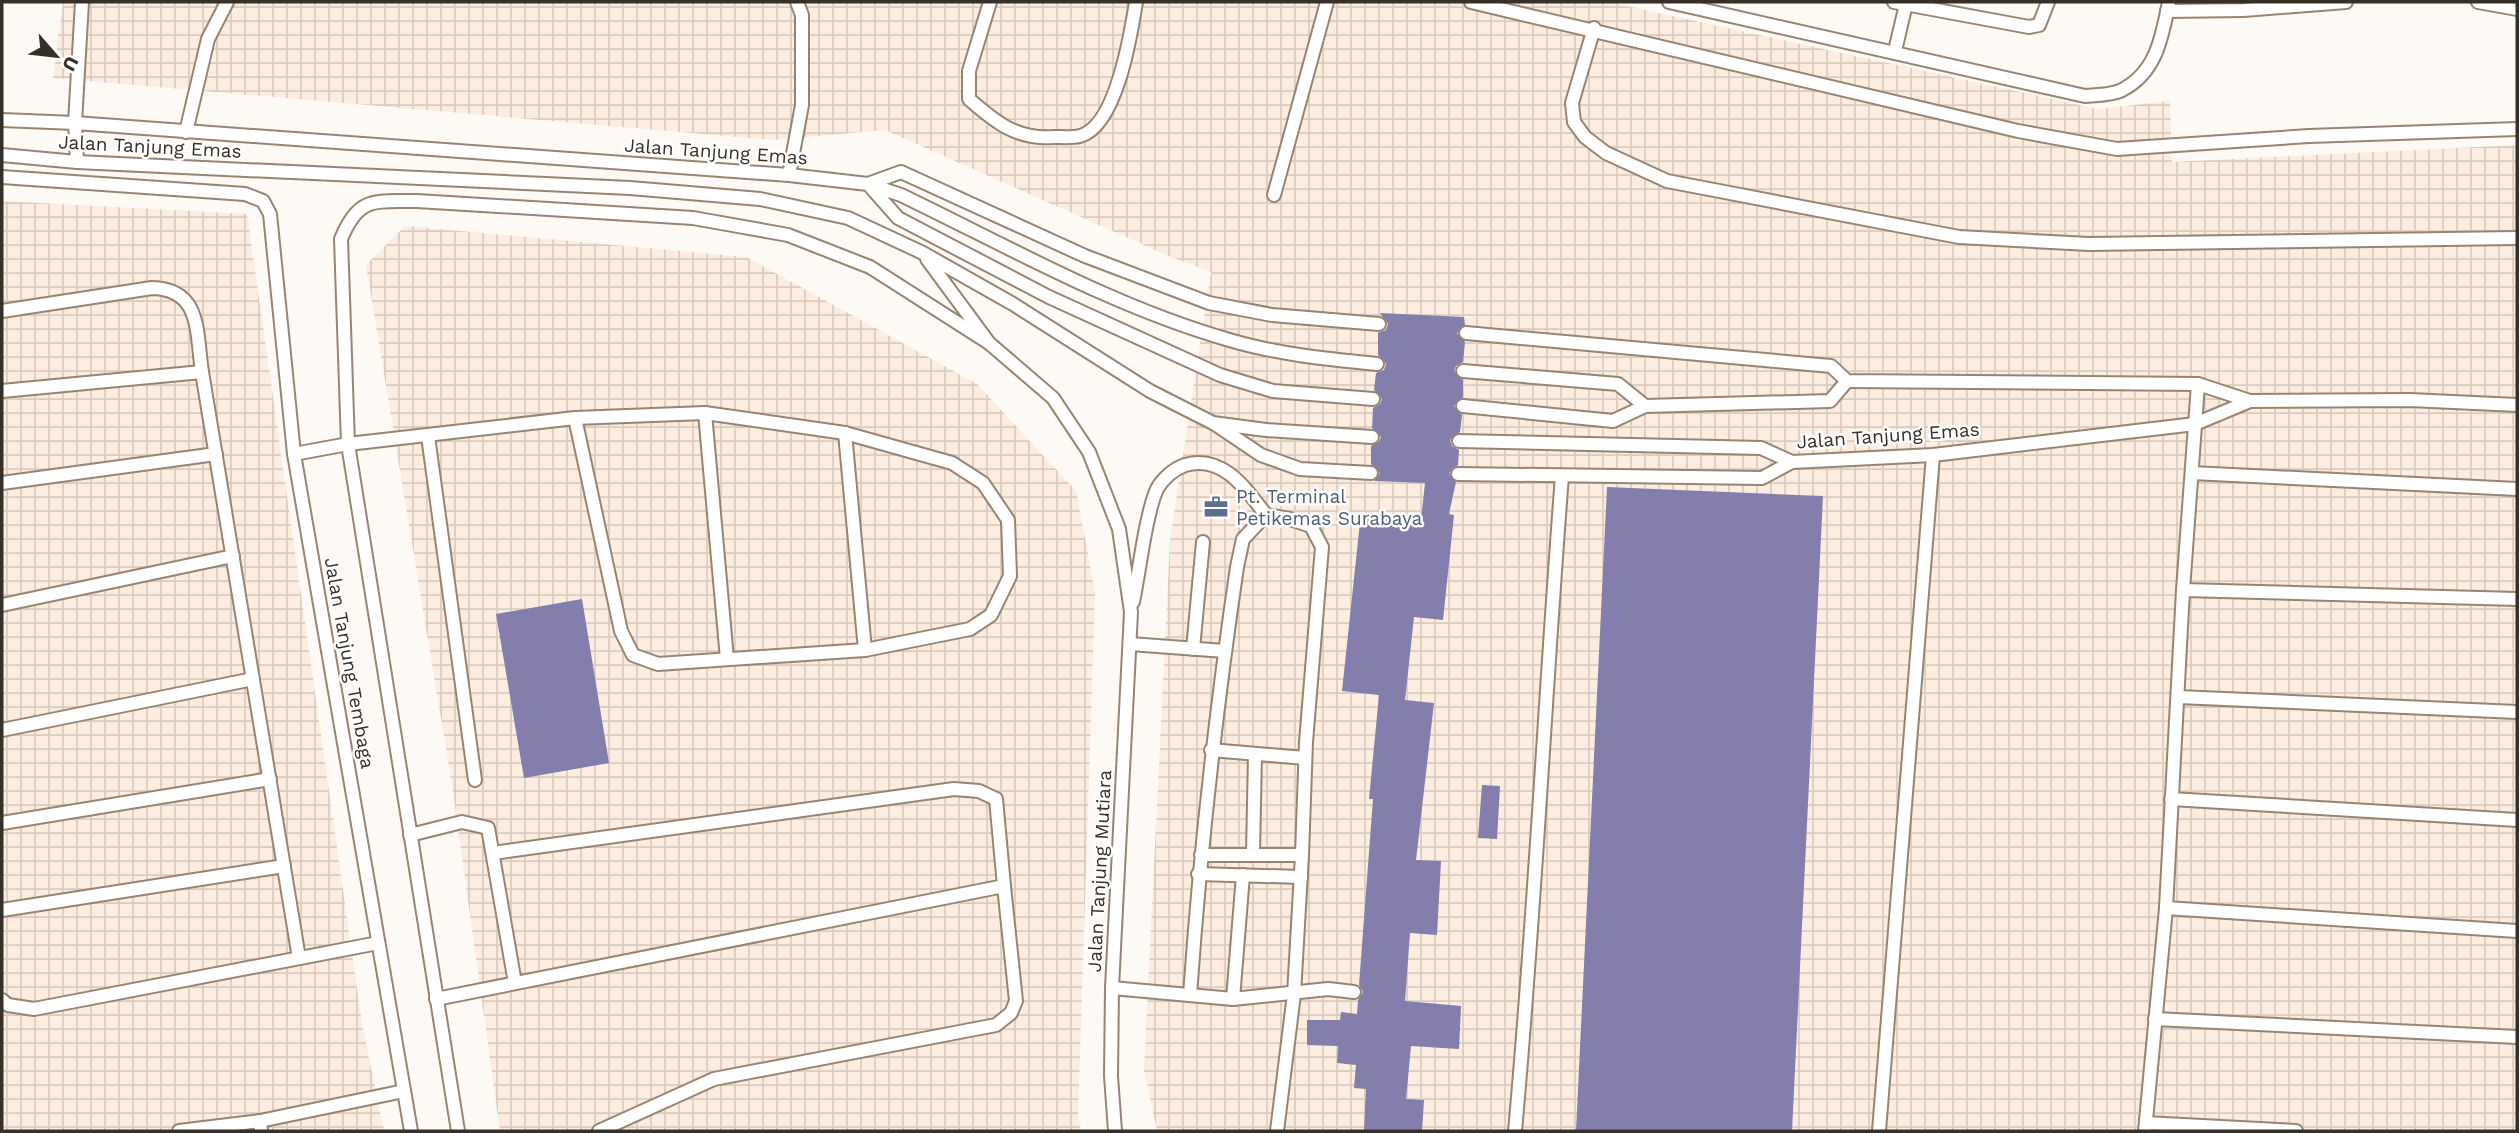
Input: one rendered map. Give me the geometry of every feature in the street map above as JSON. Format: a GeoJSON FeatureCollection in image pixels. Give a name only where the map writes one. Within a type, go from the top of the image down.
{"type":"FeatureCollection","features":[{"type":"Feature","properties":{"kind":"lane"},"geometry":{"type":"LineString","coordinates":[[77,162],[75,123],[82,2]]}},
{"type":"Feature","properties":{"kind":"lane"},"geometry":{"type":"LineString","coordinates":[[186,132],[208,39],[227,2]]}},
{"type":"Feature","properties":{"kind":"lane"},"geometry":{"type":"LineString","coordinates":[[789,175],[802,105],[802,15],[797,2]]}},
{"type":"Feature","properties":{"kind":"lane"},"geometry":{"type":"LineString","coordinates":[[990,2],[969,71],[969,99],[997,125],[1040,138],[1083,135],[1101,118],[1113,96],[1128,48],[1136,2]]}},
{"type":"Feature","properties":{"kind":"lane"},"geometry":{"type":"LineString","coordinates":[[1274,195],[1327,2]]}},
{"type":"Feature","properties":{"kind":"lane"},"geometry":{"type":"LineString","coordinates":[[1471,2],[1594,28],[2018,131],[2117,149],[2309,136],[2517,129]]}},
{"type":"Feature","properties":{"kind":"lane"},"geometry":{"type":"LineString","coordinates":[[1669,2],[2085,96],[2121,91],[2150,68],[2163,37],[2168,6],[2243,10],[2346,2]]}},
{"type":"Feature","properties":{"kind":"lane"},"geometry":{"type":"LineString","coordinates":[[1895,51],[1900,3],[2029,27],[2039,24],[2048,2]]}},
{"type":"Feature","properties":{"kind":"lane"},"geometry":{"type":"LineString","coordinates":[[2478,2],[2517,9]]}},
{"type":"Feature","properties":{"kind":"lane"},"geometry":{"type":"LineString","coordinates":[[1594,28],[1572,103],[1574,122],[1585,137],[1606,153],[1667,181],[1959,237],[2089,244],[2517,239]]}},
{"type":"Feature","properties":{"kind":"lane","name":"Jalan Tanjung Emas"},"geometry":{"type":"LineString","coordinates":[[2,120],[789,175],[868,184]]}},
{"type":"Feature","properties":{"kind":"lane","name":"Jalan Tanjung Emas"},"geometry":{"type":"LineString","coordinates":[[2,155],[77,162],[630,188],[760,198],[848,218],[923,253],[1013,304],[1150,391],[1213,423],[1266,430],[1371,437]]}},
{"type":"Feature","properties":{"kind":"lane"},"geometry":{"type":"LineString","coordinates":[[868,184],[901,172],[1085,256],[1209,303],[1272,315],[1379,324]]}},
{"type":"Feature","properties":{"kind":"lane","name":"Jalan Tanjung Tembaga"},"geometry":{"type":"LineString","coordinates":[[2,177],[245,194],[263,201],[270,214],[294,454],[411,1131]]}},
{"type":"Feature","properties":{"kind":"lane"},"geometry":{"type":"LineString","coordinates":[[868,184],[901,195],[1152,314],[1227,340],[1304,356],[1377,364]]}},
{"type":"Feature","properties":{"kind":"lane"},"geometry":{"type":"LineString","coordinates":[[868,184],[898,218],[1049,297],[1220,375],[1273,391],[1373,399]]}},
{"type":"Feature","properties":{"kind":"lane","name":"Jalan Tanjung Tembaga"},"geometry":{"type":"LineString","coordinates":[[458,1131],[348,444],[341,239],[351,214],[372,202],[417,201],[694,218],[788,234],[870,267],[989,343]]}},
{"type":"Feature","properties":{"kind":"lane","name":"Jalan Tanjung Mutiara"},"geometry":{"type":"LineString","coordinates":[[923,253],[989,343],[1053,398],[1089,452],[1119,528],[1131,612],[1112,988],[1111,1076],[1115,1131]]}},
{"type":"Feature","properties":{"kind":"lane"},"geometry":{"type":"LineString","coordinates":[[2,311],[133,290],[173,290],[188,301],[216,454],[299,958]]}},
{"type":"Feature","properties":{"kind":"lane"},"geometry":{"type":"LineString","coordinates":[[1466,333],[1830,366],[1847,382],[2198,384],[2250,401],[2410,400],[2517,405]]}},
{"type":"Feature","properties":{"kind":"lane"},"geometry":{"type":"LineString","coordinates":[[1463,371],[1618,384],[1645,405]]}},
{"type":"Feature","properties":{"kind":"lane"},"geometry":{"type":"LineString","coordinates":[[2,391],[202,372]]}},
{"type":"Feature","properties":{"kind":"lane"},"geometry":{"type":"LineString","coordinates":[[1463,406],[1613,421],[1645,405],[1830,401],[1847,382]]}},
{"type":"Feature","properties":{"kind":"lane"},"geometry":{"type":"LineString","coordinates":[[2198,384],[2183,590],[2166,908],[2146,1127],[2296,1131]]}},
{"type":"Feature","properties":{"kind":"lane","name":"Jalan Tanjung Emas"},"geometry":{"type":"LineString","coordinates":[[1459,441],[1761,448],[1792,462],[1933,455],[2195,425],[2250,401]]}},
{"type":"Feature","properties":{"kind":"lane"},"geometry":{"type":"LineString","coordinates":[[294,454],[348,444],[575,418],[705,413],[845,433],[952,463],[982,482],[1008,520],[1010,576],[990,615],[970,629],[865,650],[658,664],[633,656],[621,631],[575,418]]}},
{"type":"Feature","properties":{"kind":"lane"},"geometry":{"type":"LineString","coordinates":[[705,413],[727,659]]}},
{"type":"Feature","properties":{"kind":"lane"},"geometry":{"type":"LineString","coordinates":[[1213,423],[1261,455],[1300,469],[1371,473]]}},
{"type":"Feature","properties":{"kind":"lane"},"geometry":{"type":"LineString","coordinates":[[845,433],[865,650]]}},
{"type":"Feature","properties":{"kind":"lane"},"geometry":{"type":"LineString","coordinates":[[428,436],[475,780]]}},
{"type":"Feature","properties":{"kind":"lane"},"geometry":{"type":"LineString","coordinates":[[2,483],[216,454]]}},
{"type":"Feature","properties":{"kind":"lane"},"geometry":{"type":"LineString","coordinates":[[1878,1131],[1933,455]]}},
{"type":"Feature","properties":{"kind":"lane","name":"Jalan Tanjung Mutiara"},"geometry":{"type":"LineString","coordinates":[[1131,612],[1157,489],[1174,469],[1199,461],[1221,467],[1243,484],[1266,515]]}},
{"type":"Feature","properties":{"kind":"lane"},"geometry":{"type":"LineString","coordinates":[[1458,474],[1762,478],[1792,462]]}},
{"type":"Feature","properties":{"kind":"lane"},"geometry":{"type":"LineString","coordinates":[[2192,473],[2517,489]]}},
{"type":"Feature","properties":{"kind":"lane"},"geometry":{"type":"LineString","coordinates":[[1515,1131],[1534,923],[1546,683],[1562,476]]}},
{"type":"Feature","properties":{"kind":"lane"},"geometry":{"type":"LineString","coordinates":[[1190,995],[1198,874],[1211,750],[1243,539],[1266,515],[1290,519],[1311,526],[1322,547],[1305,758],[1294,994],[1277,1131]]}},
{"type":"Feature","properties":{"kind":"lane"},"geometry":{"type":"LineString","coordinates":[[1193,649],[1203,542]]}},
{"type":"Feature","properties":{"kind":"lane"},"geometry":{"type":"LineString","coordinates":[[2,604],[233,556]]}},
{"type":"Feature","properties":{"kind":"lane"},"geometry":{"type":"LineString","coordinates":[[2183,590],[2517,599]]}},
{"type":"Feature","properties":{"kind":"lane"},"geometry":{"type":"LineString","coordinates":[[1130,644],[1224,651]]}},
{"type":"Feature","properties":{"kind":"lane"},"geometry":{"type":"LineString","coordinates":[[2,730],[253,679]]}},
{"type":"Feature","properties":{"kind":"lane"},"geometry":{"type":"LineString","coordinates":[[2178,697],[2517,712]]}},
{"type":"Feature","properties":{"kind":"lane"},"geometry":{"type":"LineString","coordinates":[[1211,750],[1305,758]]}},
{"type":"Feature","properties":{"kind":"lane"},"geometry":{"type":"LineString","coordinates":[[1253,854],[1255,754]]}},
{"type":"Feature","properties":{"kind":"lane"},"geometry":{"type":"LineString","coordinates":[[2,823],[270,779]]}},
{"type":"Feature","properties":{"kind":"lane"},"geometry":{"type":"LineString","coordinates":[[493,853],[954,789],[979,791],[996,799],[1016,1001],[1011,1013],[996,1025],[714,1079],[599,1131]]}},
{"type":"Feature","properties":{"kind":"lane"},"geometry":{"type":"LineString","coordinates":[[2171,799],[2517,820]]}},
{"type":"Feature","properties":{"kind":"lane"},"geometry":{"type":"LineString","coordinates":[[410,835],[462,822],[488,828],[515,983]]}},
{"type":"Feature","properties":{"kind":"lane"},"geometry":{"type":"LineString","coordinates":[[1201,855],[1302,855]]}},
{"type":"Feature","properties":{"kind":"lane"},"geometry":{"type":"LineString","coordinates":[[2,910],[284,866]]}},
{"type":"Feature","properties":{"kind":"lane"},"geometry":{"type":"LineString","coordinates":[[1198,874],[1301,877]]}},
{"type":"Feature","properties":{"kind":"lane"},"geometry":{"type":"LineString","coordinates":[[1233,999],[1243,875]]}},
{"type":"Feature","properties":{"kind":"lane"},"geometry":{"type":"LineString","coordinates":[[436,999],[1004,886]]}},
{"type":"Feature","properties":{"kind":"lane"},"geometry":{"type":"LineString","coordinates":[[2166,908],[2517,931]]}},
{"type":"Feature","properties":{"kind":"lane"},"geometry":{"type":"LineString","coordinates":[[2,1000],[8,1005],[34,1009],[378,943]]}},
{"type":"Feature","properties":{"kind":"lane"},"geometry":{"type":"LineString","coordinates":[[1112,988],[1233,999],[1328,989],[1354,992]]}},
{"type":"Feature","properties":{"kind":"lane"},"geometry":{"type":"LineString","coordinates":[[2155,1020],[2517,1037]]}},
{"type":"Feature","properties":{"kind":"lane"},"geometry":{"type":"LineString","coordinates":[[179,1131],[261,1126],[404,1091]]}},
{"type":"Feature","properties":{"kind":"shaded area"},"geometry":{"type":"Polygon","coordinates":[[[63,2],[1609,2],[2098,109],[2170,101],[2172,162],[2517,145],[2517,1131],[1157,1131],[1144,1070],[1170,541],[1211,272],[1171,257],[885,130],[773,140],[53,78],[63,2]]]}},
{"type":"Feature","properties":{"kind":"shaded area"},"geometry":{"type":"Polygon","coordinates":[[[2,201],[247,214],[362,1024],[384,1131],[2,1131],[2,201]]]}},
{"type":"Feature","properties":{"kind":"shaded area"},"geometry":{"type":"Polygon","coordinates":[[[405,226],[746,257],[977,384],[1076,491],[1095,592],[1078,1116],[1081,1131],[500,1131],[452,785],[366,265],[405,226]]]}},
{"type":"Feature","properties":{"kind":"building"},"geometry":{"type":"Polygon","coordinates":[[[1380,313],[1464,317],[1465,325],[1457,333],[1465,342],[1463,362],[1456,366],[1454,371],[1463,380],[1463,397],[1454,406],[1462,415],[1460,432],[1450,440],[1452,446],[1459,450],[1458,465],[1449,473],[1456,482],[1449,514],[1454,515],[1443,620],[1414,617],[1405,700],[1434,703],[1416,860],[1441,861],[1437,935],[1410,933],[1405,1001],[1461,1006],[1459,1049],[1411,1046],[1406,1099],[1424,1100],[1422,1131],[1364,1131],[1366,1089],[1354,1088],[1356,1065],[1337,1063],[1338,1046],[1307,1045],[1307,1020],[1340,1020],[1341,1012],[1357,1014],[1358,1000],[1363,992],[1359,985],[1373,799],[1369,799],[1379,695],[1342,691],[1361,513],[1421,519],[1425,483],[1374,481],[1380,473],[1371,464],[1371,446],[1379,442],[1381,437],[1372,428],[1373,408],[1380,404],[1382,399],[1374,390],[1376,373],[1384,370],[1386,364],[1378,355],[1378,333],[1386,330],[1388,324],[1380,313]]]}},
{"type":"Feature","properties":{"kind":"building"},"geometry":{"type":"Polygon","coordinates":[[[1607,487],[1823,496],[1792,1131],[1576,1131],[1607,487]]]}},
{"type":"Feature","properties":{"kind":"building"},"geometry":{"type":"Polygon","coordinates":[[[582,599],[609,763],[524,778],[496,614],[582,599]]]}},
{"type":"Feature","properties":{"kind":"building"},"geometry":{"type":"Polygon","coordinates":[[[1482,785],[1500,786],[1497,839],[1478,838],[1482,785]]]}},
{"type":"Feature","properties":{"kind":"place","name":"Pt. Terminal Petikemas Surabaya"},"geometry":{"type":"Point","coordinates":[1216,507]}}]}
